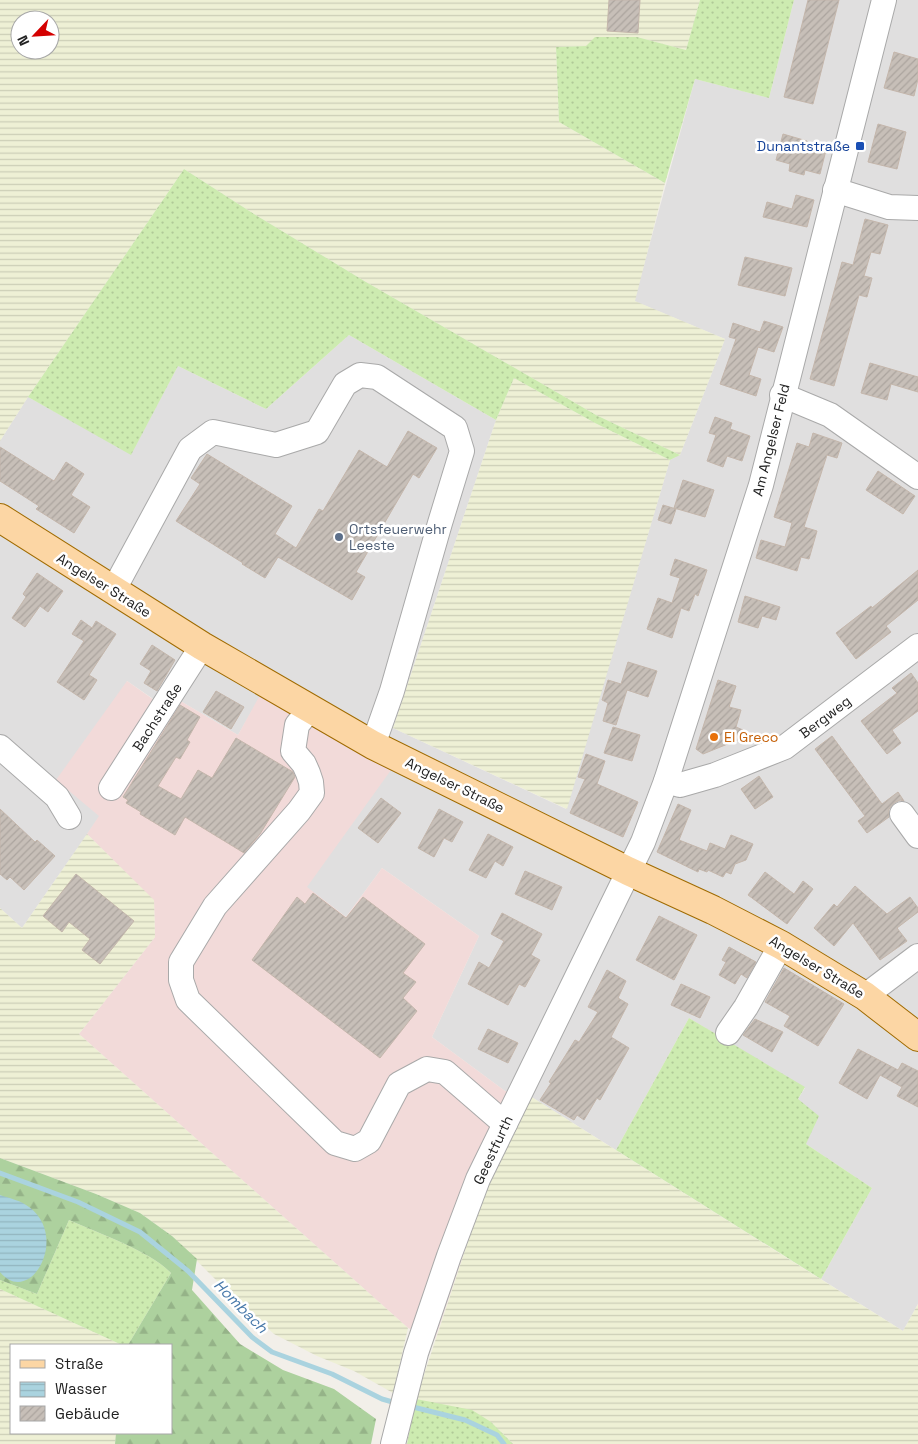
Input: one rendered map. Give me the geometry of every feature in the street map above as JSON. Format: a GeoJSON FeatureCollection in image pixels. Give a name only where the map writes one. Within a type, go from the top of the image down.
{"type":"FeatureCollection","features":[{"type":"Feature","properties":{"kind":"main road","name":"Angelser Straße"},"geometry":{"type":"LineString","coordinates":[[0,518],[202,646],[373,745],[781,945],[865,996],[918,1037]]}},
{"type":"Feature","properties":{"kind":"street","name":"Am Angelser Feld"},"geometry":{"type":"LineString","coordinates":[[628,871],[643,842],[666,781],[761,485],[782,396],[813,284],[884,0]]}},
{"type":"Feature","properties":{"kind":"street"},"geometry":{"type":"LineString","coordinates":[[835,190],[889,207],[918,208]]}},
{"type":"Feature","properties":{"kind":"street"},"geometry":{"type":"LineString","coordinates":[[113,591],[190,449],[212,432],[276,444],[317,432],[345,384],[360,375],[377,377],[455,428],[462,451],[394,684],[373,745]]}},
{"type":"Feature","properties":{"kind":"street"},"geometry":{"type":"LineString","coordinates":[[782,396],[830,415],[918,477]]}},
{"type":"Feature","properties":{"kind":"street","name":"Bachstraße"},"geometry":{"type":"LineString","coordinates":[[111,788],[202,646]]}},
{"type":"Feature","properties":{"kind":"street","name":"Bergweg"},"geometry":{"type":"LineString","coordinates":[[666,781],[680,785],[715,775],[785,747],[918,646]]}},
{"type":"Feature","properties":{"kind":"street"},"geometry":{"type":"LineString","coordinates":[[310,709],[297,725],[293,751],[304,764],[311,782],[312,793],[299,811],[216,906],[181,962],[180,980],[188,1000],[335,1143],[355,1148],[369,1141],[399,1084],[427,1069],[445,1072],[505,1124]]}},
{"type":"Feature","properties":{"kind":"street"},"geometry":{"type":"LineString","coordinates":[[0,747],[57,797],[70,817]]}},
{"type":"Feature","properties":{"kind":"street"},"geometry":{"type":"LineString","coordinates":[[902,814],[918,836]]}},
{"type":"Feature","properties":{"kind":"street","name":"Geestfurth"},"geometry":{"type":"LineString","coordinates":[[393,1444],[416,1353],[448,1256],[478,1179],[628,871]]}},
{"type":"Feature","properties":{"kind":"street"},"geometry":{"type":"LineString","coordinates":[[728,1033],[746,1007],[781,945]]}},
{"type":"Feature","properties":{"kind":"street"},"geometry":{"type":"LineString","coordinates":[[865,996],[918,956]]}},
{"type":"Feature","properties":{"kind":"shaded area"},"geometry":{"type":"Polygon","coordinates":[[[794,0],[918,0],[918,1304],[903,1331],[821,1279],[872,1188],[806,1144],[798,1099],[805,1088],[689,1018],[616,1150],[530,1096],[505,1091],[432,1037],[479,936],[382,868],[346,917],[306,887],[390,770],[261,695],[238,735],[172,696],[165,707],[127,681],[99,817],[22,928],[0,908],[0,441],[28,397],[131,454],[178,366],[266,409],[349,335],[496,420],[393,728],[566,809],[670,460],[680,455],[725,339],[634,301],[695,79],[769,98],[794,0]]]}},
{"type":"Feature","properties":{"kind":"shaded area"},"geometry":{"type":"Polygon","coordinates":[[[127,681],[164,707],[172,696],[238,735],[260,695],[391,770],[307,887],[346,917],[382,868],[479,936],[432,1037],[505,1091],[530,1096],[485,1190],[435,1339],[408,1328],[79,1034],[155,937],[154,901],[87,834],[99,816],[56,780],[127,681]]]}},
{"type":"Feature","properties":{"kind":"green space"},"geometry":{"type":"Polygon","coordinates":[[[0,0],[700,0],[686,50],[637,37],[586,46],[556,47],[559,122],[665,183],[635,301],[725,339],[680,455],[596,415],[366,282],[184,169],[0,441],[0,0]]]}},
{"type":"Feature","properties":{"kind":"green space"},"geometry":{"type":"Polygon","coordinates":[[[700,0],[794,0],[769,98],[695,79],[665,183],[559,122],[556,47],[586,46],[595,37],[637,37],[686,50],[700,0]]]}},
{"type":"Feature","properties":{"kind":"green space"},"geometry":{"type":"Polygon","coordinates":[[[184,169],[366,282],[596,415],[680,455],[670,460],[595,423],[514,378],[496,420],[349,335],[266,409],[178,366],[131,455],[28,397],[184,169]]]}},
{"type":"Feature","properties":{"kind":"green space"},"geometry":{"type":"Polygon","coordinates":[[[514,378],[595,423],[670,460],[567,809],[393,728],[496,420],[514,378]]]}},
{"type":"Feature","properties":{"kind":"green space"},"geometry":{"type":"Polygon","coordinates":[[[87,834],[154,900],[155,937],[79,1034],[408,1328],[393,1393],[354,1371],[317,1356],[274,1334],[236,1300],[172,1236],[140,1213],[96,1194],[0,1158],[0,908],[22,928],[87,834]]]}},
{"type":"Feature","properties":{"kind":"green space"},"geometry":{"type":"Polygon","coordinates":[[[689,1018],[805,1087],[798,1099],[819,1116],[806,1144],[872,1188],[821,1279],[616,1150],[689,1018]]]}},
{"type":"Feature","properties":{"kind":"green space"},"geometry":{"type":"Polygon","coordinates":[[[530,1096],[903,1331],[918,1304],[918,1444],[513,1444],[491,1422],[416,1399],[485,1190],[530,1096]]]}},
{"type":"Feature","properties":{"kind":"green space"},"geometry":{"type":"Polygon","coordinates":[[[0,1158],[96,1194],[140,1213],[172,1236],[197,1259],[192,1290],[240,1344],[283,1370],[334,1389],[376,1419],[371,1444],[115,1444],[116,1434],[172,1434],[172,1344],[129,1344],[171,1273],[162,1265],[137,1250],[69,1220],[37,1294],[0,1280],[0,1158]]]}},
{"type":"Feature","properties":{"kind":"green space"},"geometry":{"type":"Polygon","coordinates":[[[69,1220],[137,1250],[162,1265],[171,1273],[129,1344],[120,1344],[0,1289],[0,1280],[37,1294],[69,1220]]]}},
{"type":"Feature","properties":{"kind":"green space"},"geometry":{"type":"Polygon","coordinates":[[[0,1289],[120,1344],[10,1344],[10,1434],[116,1434],[115,1444],[0,1444],[0,1289]]]}},
{"type":"Feature","properties":{"kind":"green space"},"geometry":{"type":"Polygon","coordinates":[[[416,1399],[472,1410],[491,1422],[513,1444],[407,1444],[416,1399]]]}},
{"type":"Feature","properties":{"kind":"water"},"geometry":{"type":"Polygon","coordinates":[[[0,1195],[19,1201],[29,1207],[41,1220],[46,1235],[46,1250],[41,1264],[33,1275],[23,1281],[12,1281],[0,1272],[0,1195]]]}},
{"type":"Feature","properties":{"kind":"building"},"geometry":{"type":"Polygon","coordinates":[[[609,0],[640,0],[638,33],[607,31],[609,0]]]}},
{"type":"Feature","properties":{"kind":"building"},"geometry":{"type":"Polygon","coordinates":[[[808,0],[839,0],[813,104],[784,97],[808,0]]]}},
{"type":"Feature","properties":{"kind":"building"},"geometry":{"type":"Polygon","coordinates":[[[894,52],[918,59],[918,79],[914,96],[884,88],[894,52]]]}},
{"type":"Feature","properties":{"kind":"building"},"geometry":{"type":"Polygon","coordinates":[[[878,124],[906,132],[897,169],[868,162],[878,124]]]}},
{"type":"Feature","properties":{"kind":"building"},"geometry":{"type":"Polygon","coordinates":[[[783,134],[807,141],[806,145],[826,150],[820,174],[805,170],[804,175],[789,171],[790,164],[776,160],[783,134]]]}},
{"type":"Feature","properties":{"kind":"building"},"geometry":{"type":"Polygon","coordinates":[[[796,195],[814,200],[807,227],[763,217],[767,202],[792,209],[796,195]]]}},
{"type":"Feature","properties":{"kind":"building"},"geometry":{"type":"Polygon","coordinates":[[[865,219],[888,225],[880,254],[871,252],[864,276],[872,278],[867,297],[859,295],[834,386],[810,379],[842,262],[853,265],[865,219]]]}},
{"type":"Feature","properties":{"kind":"building"},"geometry":{"type":"Polygon","coordinates":[[[745,257],[792,268],[785,296],[738,285],[745,257]]]}},
{"type":"Feature","properties":{"kind":"building"},"geometry":{"type":"Polygon","coordinates":[[[764,321],[783,327],[774,352],[758,347],[749,375],[761,379],[756,396],[720,384],[736,339],[729,337],[733,323],[760,332],[764,321]]]}},
{"type":"Feature","properties":{"kind":"building"},"geometry":{"type":"Polygon","coordinates":[[[870,363],[918,377],[918,392],[891,384],[887,400],[861,393],[870,363]]]}},
{"type":"Feature","properties":{"kind":"building"},"geometry":{"type":"Polygon","coordinates":[[[715,417],[732,423],[730,429],[750,436],[742,461],[727,456],[723,467],[707,461],[716,435],[709,433],[715,417]]]}},
{"type":"Feature","properties":{"kind":"building"},"geometry":{"type":"Polygon","coordinates":[[[408,431],[437,448],[419,478],[413,474],[356,572],[365,577],[352,600],[278,557],[265,578],[176,521],[200,484],[191,478],[207,454],[292,506],[275,534],[296,548],[319,509],[323,511],[359,450],[387,467],[408,431]]]}},
{"type":"Feature","properties":{"kind":"building"},"geometry":{"type":"Polygon","coordinates":[[[813,433],[842,443],[837,458],[827,455],[804,527],[817,531],[809,559],[801,557],[797,571],[756,558],[761,540],[785,547],[792,523],[774,517],[797,443],[809,447],[813,433]]]}},
{"type":"Feature","properties":{"kind":"building"},"geometry":{"type":"Polygon","coordinates":[[[0,447],[54,481],[66,462],[84,474],[71,495],[90,507],[74,533],[36,509],[39,506],[0,481],[0,447]]]}},
{"type":"Feature","properties":{"kind":"building"},"geometry":{"type":"Polygon","coordinates":[[[878,471],[915,496],[903,514],[866,490],[878,471]]]}},
{"type":"Feature","properties":{"kind":"building"},"geometry":{"type":"Polygon","coordinates":[[[683,480],[714,490],[705,517],[674,508],[683,480]]]}},
{"type":"Feature","properties":{"kind":"building"},"geometry":{"type":"Polygon","coordinates":[[[663,505],[676,509],[671,524],[658,520],[663,505]]]}},
{"type":"Feature","properties":{"kind":"building"},"geometry":{"type":"Polygon","coordinates":[[[675,559],[707,570],[698,596],[695,594],[689,611],[681,608],[672,638],[647,629],[658,598],[672,603],[680,578],[670,575],[675,559]]]}},
{"type":"Feature","properties":{"kind":"building"},"geometry":{"type":"Polygon","coordinates":[[[918,570],[918,600],[886,626],[891,632],[856,659],[836,633],[871,606],[872,608],[918,570]]]}},
{"type":"Feature","properties":{"kind":"building"},"geometry":{"type":"Polygon","coordinates":[[[37,573],[63,591],[48,612],[40,606],[25,627],[12,618],[26,597],[23,594],[37,573]]]}},
{"type":"Feature","properties":{"kind":"building"},"geometry":{"type":"Polygon","coordinates":[[[745,596],[780,607],[776,620],[762,616],[758,628],[738,622],[745,596]]]}},
{"type":"Feature","properties":{"kind":"building"},"geometry":{"type":"Polygon","coordinates":[[[81,620],[92,628],[96,621],[116,634],[89,675],[97,680],[84,700],[57,682],[84,641],[72,634],[81,620]]]}},
{"type":"Feature","properties":{"kind":"building"},"geometry":{"type":"Polygon","coordinates":[[[152,645],[175,660],[157,691],[144,683],[151,671],[140,664],[152,645]]]}},
{"type":"Feature","properties":{"kind":"building"},"geometry":{"type":"Polygon","coordinates":[[[628,662],[657,671],[648,697],[627,690],[616,725],[603,721],[608,703],[602,700],[608,680],[621,684],[628,662]]]}},
{"type":"Feature","properties":{"kind":"building"},"geometry":{"type":"Polygon","coordinates":[[[911,673],[918,683],[918,711],[892,730],[901,743],[887,754],[861,721],[897,693],[892,688],[911,673]]]}},
{"type":"Feature","properties":{"kind":"building"},"geometry":{"type":"Polygon","coordinates":[[[718,680],[736,686],[729,707],[741,710],[736,727],[743,730],[740,739],[703,754],[696,749],[718,680]]]}},
{"type":"Feature","properties":{"kind":"building"},"geometry":{"type":"Polygon","coordinates":[[[216,691],[244,707],[231,729],[203,712],[216,691]]]}},
{"type":"Feature","properties":{"kind":"building"},"geometry":{"type":"Polygon","coordinates":[[[180,705],[200,717],[187,740],[190,742],[180,759],[176,757],[158,786],[181,799],[198,770],[212,778],[236,738],[293,772],[295,777],[260,834],[244,853],[185,817],[175,835],[140,814],[141,812],[126,803],[128,800],[123,797],[180,705]]]}},
{"type":"Feature","properties":{"kind":"building"},"geometry":{"type":"Polygon","coordinates":[[[613,727],[640,735],[632,761],[604,753],[613,727]]]}},
{"type":"Feature","properties":{"kind":"building"},"geometry":{"type":"Polygon","coordinates":[[[832,736],[882,804],[898,792],[904,801],[900,800],[894,803],[889,809],[889,817],[867,833],[858,821],[865,816],[815,749],[832,736]]]}},
{"type":"Feature","properties":{"kind":"building"},"geometry":{"type":"Polygon","coordinates":[[[586,754],[605,761],[597,784],[638,802],[623,837],[570,813],[585,779],[578,777],[586,754]]]}},
{"type":"Feature","properties":{"kind":"building"},"geometry":{"type":"Polygon","coordinates":[[[759,776],[773,797],[755,809],[741,789],[759,776]]]}},
{"type":"Feature","properties":{"kind":"building"},"geometry":{"type":"Polygon","coordinates":[[[381,798],[401,813],[378,843],[358,828],[381,798]]]}},
{"type":"Feature","properties":{"kind":"building"},"geometry":{"type":"Polygon","coordinates":[[[678,804],[691,810],[679,840],[707,851],[710,843],[725,849],[731,835],[753,844],[746,860],[735,864],[731,874],[726,872],[723,877],[708,870],[707,872],[699,869],[698,872],[657,852],[678,804]]]}},
{"type":"Feature","properties":{"kind":"building"},"geometry":{"type":"Polygon","coordinates":[[[0,809],[35,842],[37,840],[55,856],[24,890],[10,877],[7,880],[0,874],[0,809]]]}},
{"type":"Feature","properties":{"kind":"building"},"geometry":{"type":"Polygon","coordinates":[[[439,809],[463,822],[452,842],[444,838],[434,857],[418,848],[439,809]]]}},
{"type":"Feature","properties":{"kind":"building"},"geometry":{"type":"Polygon","coordinates":[[[488,834],[513,847],[503,866],[495,861],[486,878],[469,870],[488,834]]]}},
{"type":"Feature","properties":{"kind":"building"},"geometry":{"type":"Polygon","coordinates":[[[525,871],[562,887],[552,910],[515,894],[525,871]]]}},
{"type":"Feature","properties":{"kind":"building"},"geometry":{"type":"Polygon","coordinates":[[[765,872],[794,894],[803,881],[813,889],[787,924],[748,895],[765,872]]]}},
{"type":"Feature","properties":{"kind":"building"},"geometry":{"type":"Polygon","coordinates":[[[76,874],[134,921],[100,964],[82,950],[90,939],[69,922],[62,932],[43,916],[76,874]]]}},
{"type":"Feature","properties":{"kind":"building"},"geometry":{"type":"Polygon","coordinates":[[[855,886],[887,914],[910,897],[918,908],[918,912],[897,928],[907,941],[880,960],[853,923],[834,946],[814,928],[834,904],[837,907],[855,886]]]}},
{"type":"Feature","properties":{"kind":"building"},"geometry":{"type":"Polygon","coordinates":[[[313,893],[346,918],[363,897],[425,944],[403,973],[416,982],[403,998],[417,1011],[380,1058],[252,960],[297,897],[305,904],[313,893]]]}},
{"type":"Feature","properties":{"kind":"building"},"geometry":{"type":"Polygon","coordinates":[[[502,913],[542,934],[531,955],[540,960],[525,987],[519,984],[508,1005],[468,984],[479,962],[489,968],[504,941],[491,934],[502,913]]]}},
{"type":"Feature","properties":{"kind":"building"},"geometry":{"type":"Polygon","coordinates":[[[659,916],[697,935],[674,980],[636,960],[659,916]]]}},
{"type":"Feature","properties":{"kind":"building"},"geometry":{"type":"Polygon","coordinates":[[[729,947],[756,962],[747,978],[741,974],[735,984],[719,975],[726,962],[722,960],[729,947]]]}},
{"type":"Feature","properties":{"kind":"building"},"geometry":{"type":"Polygon","coordinates":[[[784,968],[844,1004],[818,1046],[784,1026],[790,1016],[765,1002],[784,968]]]}},
{"type":"Feature","properties":{"kind":"building"},"geometry":{"type":"Polygon","coordinates":[[[607,970],[626,981],[618,998],[628,1004],[611,1037],[629,1048],[600,1100],[597,1098],[584,1120],[577,1115],[574,1120],[540,1100],[575,1040],[579,1042],[598,1012],[588,1007],[607,970]]]}},
{"type":"Feature","properties":{"kind":"building"},"geometry":{"type":"Polygon","coordinates":[[[681,984],[710,997],[700,1018],[671,1005],[681,984]]]}},
{"type":"Feature","properties":{"kind":"building"},"geometry":{"type":"Polygon","coordinates":[[[755,1019],[783,1032],[772,1052],[743,1035],[755,1019]]]}},
{"type":"Feature","properties":{"kind":"building"},"geometry":{"type":"Polygon","coordinates":[[[488,1029],[518,1043],[508,1063],[478,1049],[488,1029]]]}},
{"type":"Feature","properties":{"kind":"building"},"geometry":{"type":"Polygon","coordinates":[[[858,1049],[898,1070],[902,1063],[918,1071],[918,1107],[897,1096],[902,1087],[880,1075],[867,1099],[839,1083],[858,1049]]]}},
{"type":"Feature","properties":{"kind":"waterway","name":"Hombach"},"geometry":{"type":"LineString","coordinates":[[0,1173],[78,1202],[140,1232],[188,1271],[252,1337],[272,1352],[332,1374],[382,1399],[396,1403]]}},
{"type":"Feature","properties":{"kind":"waterway","name":"Hombach"},"geometry":{"type":"LineString","coordinates":[[409,1406],[465,1420],[497,1435],[504,1444]]}},
{"type":"Feature","properties":{"kind":"place","name":"Dunantstraße"},"geometry":{"type":"Point","coordinates":[860,146]}},
{"type":"Feature","properties":{"kind":"place","name":"Ortsfeuerwehr Leeste"},"geometry":{"type":"Point","coordinates":[339,537]}},
{"type":"Feature","properties":{"kind":"place","name":"El Greco"},"geometry":{"type":"Point","coordinates":[714,737]}}]}
